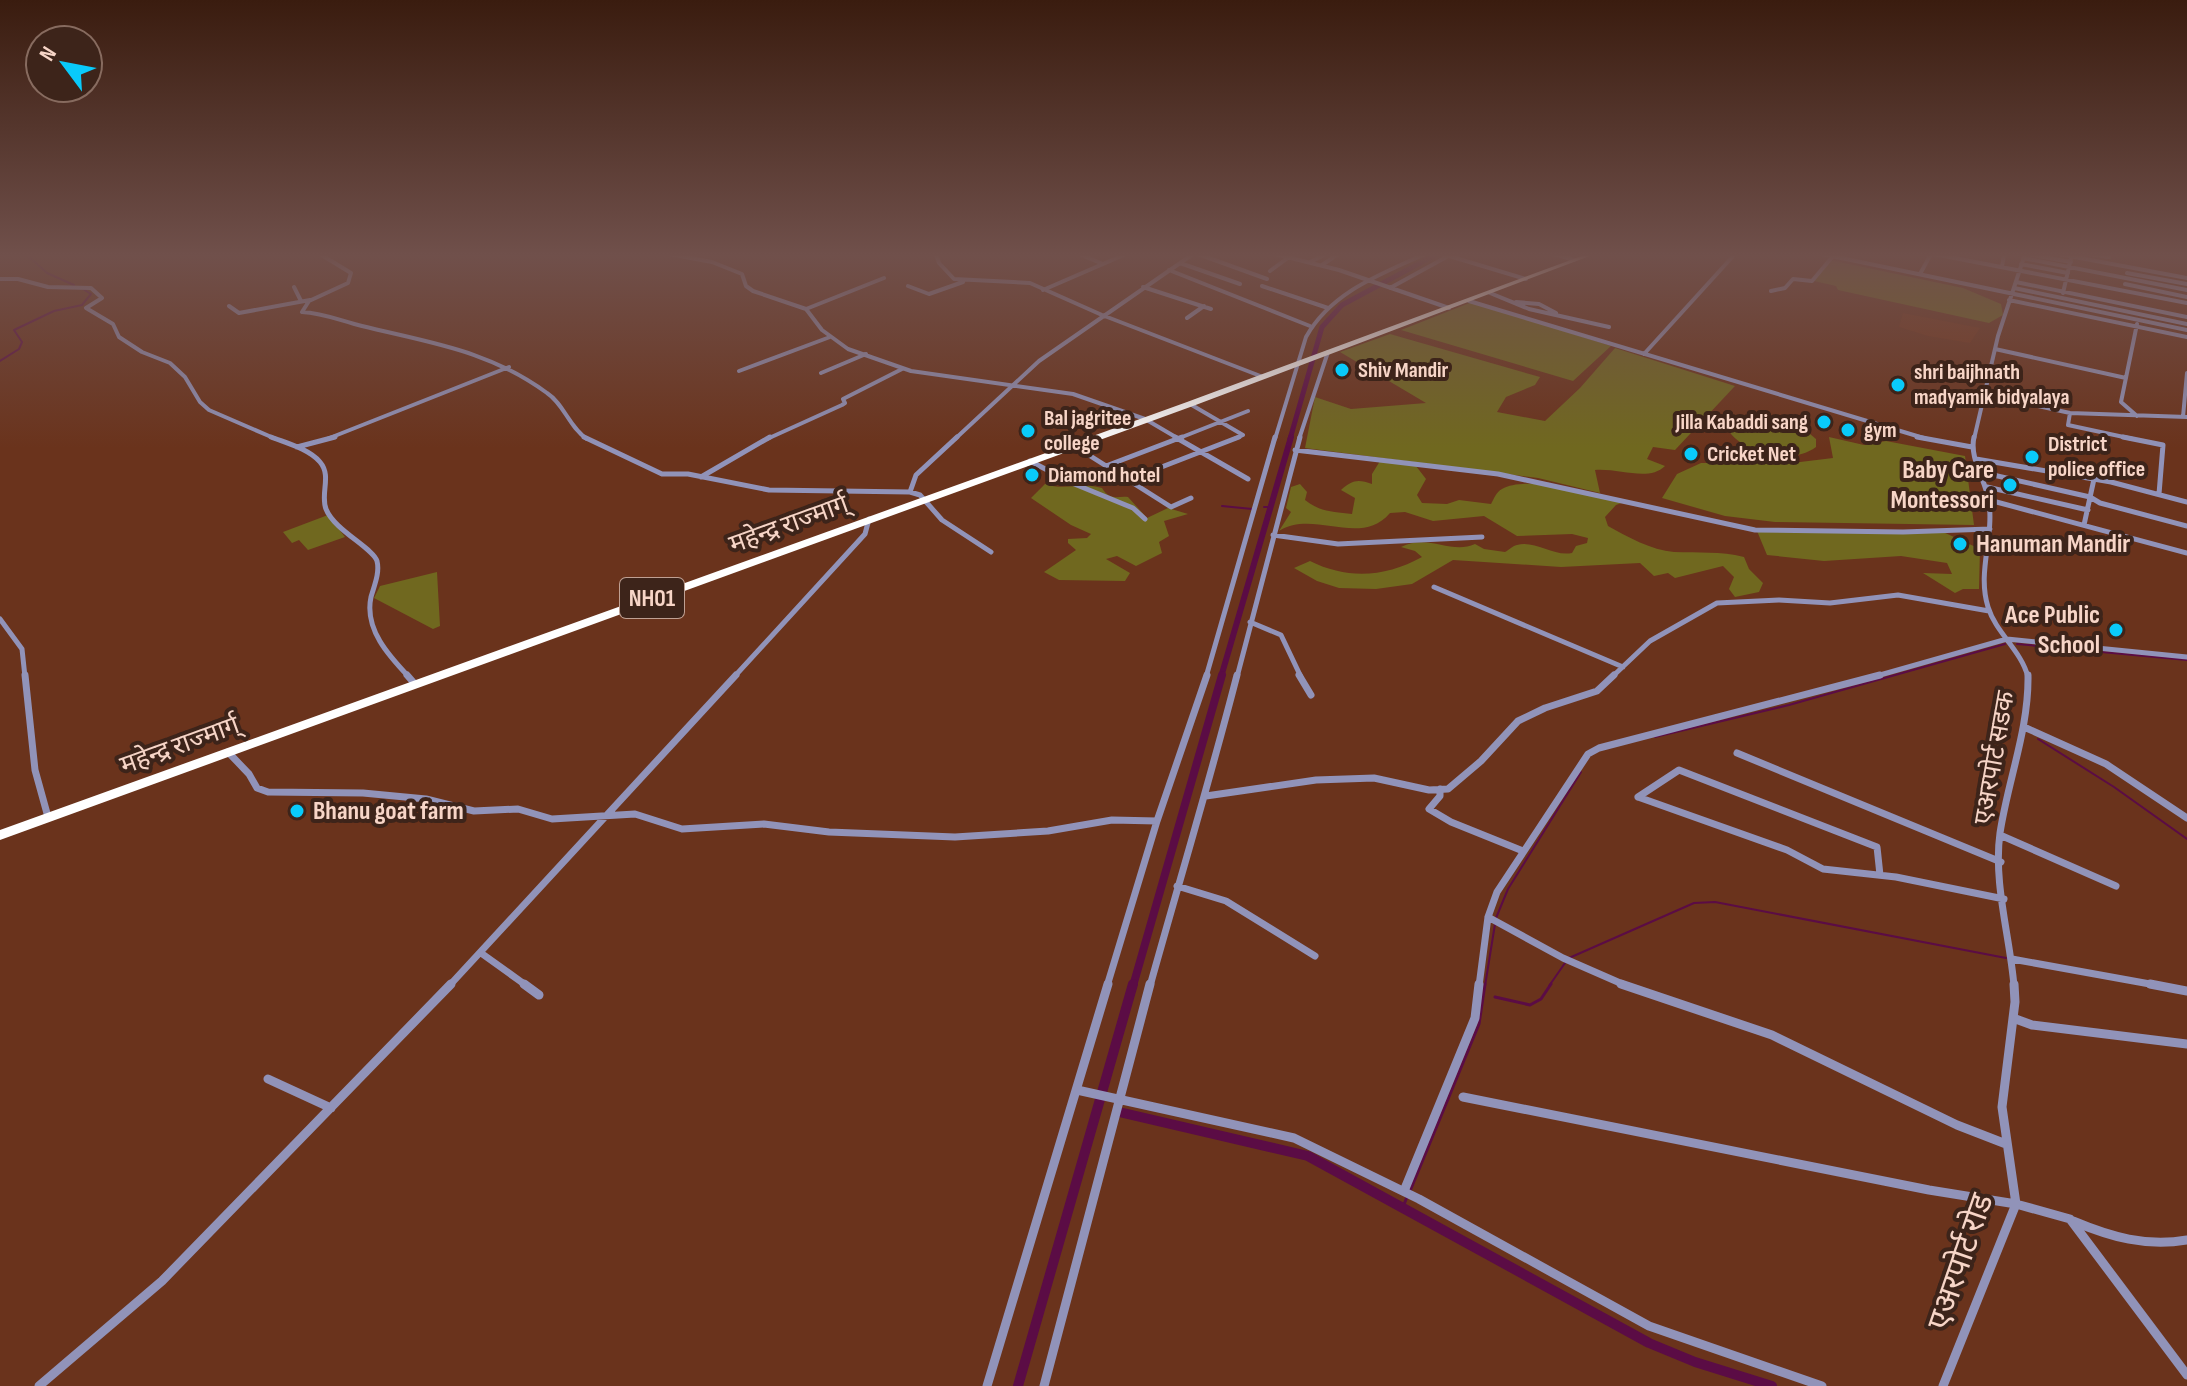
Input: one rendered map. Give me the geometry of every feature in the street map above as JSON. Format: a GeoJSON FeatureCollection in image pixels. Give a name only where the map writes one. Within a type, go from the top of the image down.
{"type":"FeatureCollection","features":[{"type":"Feature","properties":{"kind":"highway","name":"महेन्द्र राज्मार्ग्"},"geometry":{"type":"LineString","coordinates":[[0,835],[1419,319]]}},
{"type":"Feature","properties":{"kind":"street"},"geometry":{"type":"LineString","coordinates":[[104,319],[113,324],[119,337],[142,352],[170,363],[185,377],[200,402],[214,413],[314,455],[326,472],[326,509],[348,537],[372,553],[377,561],[377,577],[370,601],[373,629],[391,658],[414,683]]}},
{"type":"Feature","properties":{"kind":"street"},"geometry":{"type":"LineString","coordinates":[[340,319],[473,352],[509,367],[551,395],[571,425],[584,437],[654,472],[769,490],[910,492],[923,499],[935,515],[991,552]]}},
{"type":"Feature","properties":{"kind":"street"},"geometry":{"type":"LineString","coordinates":[[814,319],[838,344],[902,369],[1073,394],[1145,419],[1248,479]]}},
{"type":"Feature","properties":{"kind":"street"},"geometry":{"type":"LineString","coordinates":[[910,492],[916,475],[1011,385],[1097,319]]}},
{"type":"Feature","properties":{"kind":"street"},"geometry":{"type":"LineString","coordinates":[[1112,319],[1263,377]]}},
{"type":"Feature","properties":{"kind":"street"},"geometry":{"type":"LineString","coordinates":[[1292,319],[1310,326]]}},
{"type":"Feature","properties":{"kind":"street"},"geometry":{"type":"LineString","coordinates":[[987,1386],[1081,1091],[1157,821],[1188,733],[1310,326],[1317,319]]}},
{"type":"Feature","properties":{"kind":"street"},"geometry":{"type":"LineString","coordinates":[[1527,319],[1918,437],[1972,447],[2004,319]]}},
{"type":"Feature","properties":{"kind":"street"},"geometry":{"type":"LineString","coordinates":[[1578,319],[1609,327]]}},
{"type":"Feature","properties":{"kind":"street"},"geometry":{"type":"LineString","coordinates":[[1644,354],[1676,319]]}},
{"type":"Feature","properties":{"kind":"street"},"geometry":{"type":"LineString","coordinates":[[2101,319],[2187,337]]}},
{"type":"Feature","properties":{"kind":"street"},"geometry":{"type":"LineString","coordinates":[[2137,416],[2121,402],[2138,319],[2187,330]]}},
{"type":"Feature","properties":{"kind":"street"},"geometry":{"type":"LineString","coordinates":[[2162,319],[2187,324]]}},
{"type":"Feature","properties":{"kind":"street"},"geometry":{"type":"LineString","coordinates":[[739,371],[830,337]]}},
{"type":"Feature","properties":{"kind":"street"},"geometry":{"type":"LineString","coordinates":[[1995,349],[2126,378]]}},
{"type":"Feature","properties":{"kind":"street"},"geometry":{"type":"LineString","coordinates":[[1044,1386],[1118,1100],[1177,886],[1206,796],[1295,450],[1325,352]]}},
{"type":"Feature","properties":{"kind":"street"},"geometry":{"type":"LineString","coordinates":[[821,373],[866,354]]}},
{"type":"Feature","properties":{"kind":"street"},"geometry":{"type":"LineString","coordinates":[[297,447],[337,436],[509,367]]}},
{"type":"Feature","properties":{"kind":"street"},"geometry":{"type":"LineString","coordinates":[[701,477],[778,432],[842,405],[845,403],[843,399],[902,369]]}},
{"type":"Feature","properties":{"kind":"street"},"geometry":{"type":"LineString","coordinates":[[1984,394],[2070,413],[2185,417],[2187,373]]}},
{"type":"Feature","properties":{"kind":"street"},"geometry":{"type":"LineString","coordinates":[[1128,480],[1243,435],[1190,404]]}},
{"type":"Feature","properties":{"kind":"street"},"geometry":{"type":"LineString","coordinates":[[1106,466],[1248,411]]}},
{"type":"Feature","properties":{"kind":"street"},"geometry":{"type":"LineString","coordinates":[[2070,413],[2068,425],[2163,445],[2159,494]]}},
{"type":"Feature","properties":{"kind":"street"},"geometry":{"type":"LineString","coordinates":[[1073,445],[1171,507],[1191,498]]}},
{"type":"Feature","properties":{"kind":"street","name":"एअरपोर्ट सडक"},"geometry":{"type":"LineString","coordinates":[[1972,447],[1989,500],[1990,529],[1982,580],[1989,611],[2025,665],[2028,677],[2024,727],[2000,835],[2012,960]]}},
{"type":"Feature","properties":{"kind":"street"},"geometry":{"type":"LineString","coordinates":[[1295,450],[1524,478],[1755,530],[1903,532],[1990,529]]}},
{"type":"Feature","properties":{"kind":"street"},"geometry":{"type":"LineString","coordinates":[[1976,459],[2094,479],[2187,502]]}},
{"type":"Feature","properties":{"kind":"street"},"geometry":{"type":"LineString","coordinates":[[1030,461],[1072,483],[1133,508],[1145,519]]}},
{"type":"Feature","properties":{"kind":"street"},"geometry":{"type":"LineString","coordinates":[[1980,472],[2090,497],[2091,500],[2187,526]]}},
{"type":"Feature","properties":{"kind":"street"},"geometry":{"type":"LineString","coordinates":[[2084,525],[2094,479]]}},
{"type":"Feature","properties":{"kind":"street"},"geometry":{"type":"LineString","coordinates":[[1987,487],[2088,510]]}},
{"type":"Feature","properties":{"kind":"street"},"geometry":{"type":"LineString","coordinates":[[1989,500],[2187,553]]}},
{"type":"Feature","properties":{"kind":"street"},"geometry":{"type":"LineString","coordinates":[[39,1386],[162,1281],[481,953],[865,534],[869,519]]}},
{"type":"Feature","properties":{"kind":"street"},"geometry":{"type":"LineString","coordinates":[[1273,535],[1338,544],[1482,537]]}},
{"type":"Feature","properties":{"kind":"street"},"geometry":{"type":"LineString","coordinates":[[1434,587],[1623,667]]}},
{"type":"Feature","properties":{"kind":"street"},"geometry":{"type":"LineString","coordinates":[[1206,796],[1331,779],[1374,778],[1429,790],[1448,789],[1481,761],[1518,721],[1597,691],[1650,641],[1717,603],[1779,600],[1830,603],[1898,595],[1989,611]]}},
{"type":"Feature","properties":{"kind":"street"},"geometry":{"type":"LineString","coordinates":[[0,619],[22,649],[35,770],[48,817]]}},
{"type":"Feature","properties":{"kind":"street"},"geometry":{"type":"LineString","coordinates":[[1250,622],[1281,635],[1290,659],[1311,695]]}},
{"type":"Feature","properties":{"kind":"street"},"geometry":{"type":"LineString","coordinates":[[1405,1192],[1475,1018],[1488,917],[1497,892],[1582,760],[1599,748],[1778,704],[2007,639],[2187,657]]}},
{"type":"Feature","properties":{"kind":"street"},"geometry":{"type":"LineString","coordinates":[[2024,727],[2106,764],[2187,818]]}},
{"type":"Feature","properties":{"kind":"street"},"geometry":{"type":"LineString","coordinates":[[228,752],[249,774],[257,788],[268,792],[363,793],[426,799],[474,811],[518,809],[552,819],[635,814],[682,829],[764,824],[829,832],[955,837],[1048,831],[1112,820],[1157,821]]}},
{"type":"Feature","properties":{"kind":"street"},"geometry":{"type":"LineString","coordinates":[[1737,753],[2001,862]]}},
{"type":"Feature","properties":{"kind":"street"},"geometry":{"type":"LineString","coordinates":[[1880,875],[1877,847],[1679,770],[1638,797],[1787,850],[1803,862],[1833,874],[1880,875],[2004,899]]}},
{"type":"Feature","properties":{"kind":"street"},"geometry":{"type":"LineString","coordinates":[[1440,789],[1440,796],[1429,809],[1523,851]]}},
{"type":"Feature","properties":{"kind":"street"},"geometry":{"type":"LineString","coordinates":[[2000,835],[2116,886]]}},
{"type":"Feature","properties":{"kind":"street"},"geometry":{"type":"LineString","coordinates":[[1177,886],[1226,901],[1315,956]]}},
{"type":"Feature","properties":{"kind":"street"},"geometry":{"type":"LineString","coordinates":[[1488,917],[1563,958],[1620,984],[1772,1035],[1957,1125],[2006,1144]]}},
{"type":"Feature","properties":{"kind":"street"},"geometry":{"type":"LineString","coordinates":[[481,953],[539,995]]}},
{"type":"Feature","properties":{"kind":"street"},"geometry":{"type":"LineString","coordinates":[[2012,960],[2187,991]]}},
{"type":"Feature","properties":{"kind":"street","name":"एअरपोर्ट रोड"},"geometry":{"type":"LineString","coordinates":[[1943,1386],[2016,1204],[2002,1107],[2013,1018],[2012,960]]}},
{"type":"Feature","properties":{"kind":"street"},"geometry":{"type":"LineString","coordinates":[[2013,1018],[2032,1025],[2187,1044]]}},
{"type":"Feature","properties":{"kind":"street"},"geometry":{"type":"LineString","coordinates":[[268,1079],[331,1108]]}},
{"type":"Feature","properties":{"kind":"street"},"geometry":{"type":"LineString","coordinates":[[1081,1091],[1294,1138],[1419,1199],[1649,1326],[1822,1386]]}},
{"type":"Feature","properties":{"kind":"street"},"geometry":{"type":"LineString","coordinates":[[1463,1097],[1913,1187],[2016,1204],[2070,1219],[2110,1238],[2129,1242],[2187,1240]]}},
{"type":"Feature","properties":{"kind":"street"},"geometry":{"type":"LineString","coordinates":[[2070,1219],[2187,1375]]}},
{"type":"Feature","properties":{"kind":"shaded area"},"geometry":{"type":"Polygon","coordinates":[[[1430,319],[1525,319],[1611,346],[1573,381],[1401,330],[1430,319]]]}},
{"type":"Feature","properties":{"kind":"shaded area"},"geometry":{"type":"Polygon","coordinates":[[[1901,319],[1932,319],[1980,328],[1970,343],[1928,336],[1899,327],[1901,319]]]}},
{"type":"Feature","properties":{"kind":"shaded area"},"geometry":{"type":"Polygon","coordinates":[[[1969,319],[1997,319],[1989,323],[1969,319]]]}},
{"type":"Feature","properties":{"kind":"shaded area"},"geometry":{"type":"Polygon","coordinates":[[[1390,334],[1540,377],[1535,385],[1506,397],[1497,412],[1545,421],[1580,388],[1615,348],[1735,386],[1675,450],[1653,447],[1647,459],[1665,466],[1658,471],[1642,474],[1595,470],[1600,493],[1538,478],[1305,448],[1315,397],[1351,409],[1426,403],[1340,352],[1390,334]]]}},
{"type":"Feature","properties":{"kind":"shaded area"},"geometry":{"type":"Polygon","coordinates":[[[1766,415],[1798,424],[1816,439],[1816,447],[1795,455],[1769,455],[1746,446],[1728,430],[1729,423],[1737,417],[1766,415]]]}},
{"type":"Feature","properties":{"kind":"shaded area"},"geometry":{"type":"Polygon","coordinates":[[[1829,437],[1864,445],[1886,441],[1965,456],[1974,525],[1775,522],[1725,516],[1662,498],[1677,474],[1701,463],[1792,463],[1833,458],[1829,437]]]}},
{"type":"Feature","properties":{"kind":"shaded area"},"geometry":{"type":"Polygon","coordinates":[[[1380,461],[1416,466],[1426,479],[1417,495],[1422,503],[1447,504],[1459,500],[1491,504],[1502,489],[1528,484],[1562,487],[1624,502],[1616,505],[1605,517],[1608,526],[1665,551],[1744,557],[1749,569],[1763,583],[1759,592],[1735,597],[1729,589],[1734,577],[1723,566],[1675,578],[1668,573],[1654,576],[1640,563],[1561,567],[1453,560],[1412,584],[1376,589],[1339,588],[1317,581],[1294,568],[1310,561],[1338,571],[1381,572],[1422,557],[1415,551],[1401,547],[1421,542],[1457,547],[1475,544],[1484,549],[1505,552],[1524,544],[1565,554],[1587,543],[1588,538],[1572,534],[1517,536],[1484,516],[1433,521],[1405,512],[1390,513],[1378,523],[1365,527],[1307,524],[1293,525],[1279,531],[1291,512],[1286,508],[1291,487],[1300,484],[1307,492],[1305,500],[1316,507],[1352,514],[1355,498],[1341,490],[1355,481],[1372,484],[1372,474],[1380,461]]]}},
{"type":"Feature","properties":{"kind":"shaded area"},"geometry":{"type":"Polygon","coordinates":[[[1045,484],[1102,488],[1111,496],[1128,497],[1147,518],[1168,508],[1188,514],[1164,521],[1169,536],[1159,542],[1162,553],[1136,566],[1117,556],[1106,559],[1130,573],[1125,581],[1059,580],[1044,572],[1076,550],[1068,539],[1087,538],[1091,534],[1071,525],[1031,498],[1045,484]]]}},
{"type":"Feature","properties":{"kind":"shaded area"},"geometry":{"type":"Polygon","coordinates":[[[328,515],[345,537],[308,550],[299,540],[292,543],[283,532],[328,515]]]}},
{"type":"Feature","properties":{"kind":"shaded area"},"geometry":{"type":"Polygon","coordinates":[[[1757,531],[1941,531],[1980,549],[1979,589],[1963,589],[1955,593],[1923,573],[1952,574],[1947,563],[1901,556],[1824,561],[1767,555],[1757,531]]]}},
{"type":"Feature","properties":{"kind":"shaded area"},"geometry":{"type":"Polygon","coordinates":[[[437,572],[440,626],[433,629],[374,598],[380,586],[437,572]]]}},
{"type":"Feature","properties":{"kind":"waterway"},"geometry":{"type":"LineString","coordinates":[[0,361],[19,349],[22,342],[14,330],[38,319]]}},
{"type":"Feature","properties":{"kind":"waterway"},"geometry":{"type":"LineString","coordinates":[[1290,439],[1322,327],[1330,319]]}},
{"type":"Feature","properties":{"kind":"waterway"},"geometry":{"type":"LineString","coordinates":[[1221,677],[1291,437]]}},
{"type":"Feature","properties":{"kind":"waterway"},"geometry":{"type":"LineString","coordinates":[[1222,506],[1252,509]]}},
{"type":"Feature","properties":{"kind":"waterway"},"geometry":{"type":"LineString","coordinates":[[1264,507],[1271,507]]}},
{"type":"Feature","properties":{"kind":"waterway"},"geometry":{"type":"LineString","coordinates":[[1655,737],[1789,705],[2005,644]]}},
{"type":"Feature","properties":{"kind":"waterway"},"geometry":{"type":"LineString","coordinates":[[2017,644],[2187,660]]}},
{"type":"Feature","properties":{"kind":"waterway"},"geometry":{"type":"LineString","coordinates":[[1133,986],[1222,675]]}},
{"type":"Feature","properties":{"kind":"waterway"},"geometry":{"type":"LineString","coordinates":[[2038,739],[2114,787],[2187,839]]}},
{"type":"Feature","properties":{"kind":"waterway"},"geometry":{"type":"LineString","coordinates":[[1496,918],[1508,889],[1581,772]]}},
{"type":"Feature","properties":{"kind":"waterway"},"geometry":{"type":"LineString","coordinates":[[1569,958],[1694,903],[1715,902],[2006,958]]}},
{"type":"Feature","properties":{"kind":"waterway"},"geometry":{"type":"LineString","coordinates":[[1485,986],[1495,924]]}},
{"type":"Feature","properties":{"kind":"waterway"},"geometry":{"type":"LineString","coordinates":[[1549,986],[1565,963]]}},
{"type":"Feature","properties":{"kind":"waterway"},"geometry":{"type":"LineString","coordinates":[[1018,1386],[1133,984]]}},
{"type":"Feature","properties":{"kind":"waterway"},"geometry":{"type":"LineString","coordinates":[[1410,1191],[1479,1024],[1485,984]]}},
{"type":"Feature","properties":{"kind":"waterway"},"geometry":{"type":"LineString","coordinates":[[1495,997],[1530,1005],[1541,999],[1551,984]]}},
{"type":"Feature","properties":{"kind":"waterway"},"geometry":{"type":"LineString","coordinates":[[1119,1112],[1308,1156],[1649,1343],[1695,1362],[1772,1386]]}},
{"type":"Feature","properties":{"kind":"waterway"},"geometry":{"type":"LineString","coordinates":[[1403,1207],[1407,1197]]}},
{"type":"Feature","properties":{"kind":"place","name":"Shiv Mandir"},"geometry":{"type":"Point","coordinates":[1342,370]}},
{"type":"Feature","properties":{"kind":"place","name":"shri baijhnath madyamik bidyalaya"},"geometry":{"type":"Point","coordinates":[1898,385]}},
{"type":"Feature","properties":{"kind":"place","name":"Jilla Kabaddi sang"},"geometry":{"type":"Point","coordinates":[1824,422]}},
{"type":"Feature","properties":{"kind":"place","name":"gym"},"geometry":{"type":"Point","coordinates":[1848,430]}},
{"type":"Feature","properties":{"kind":"place","name":"Bal jagritee college"},"geometry":{"type":"Point","coordinates":[1028,431]}},
{"type":"Feature","properties":{"kind":"place","name":"Cricket Net"},"geometry":{"type":"Point","coordinates":[1691,454]}},
{"type":"Feature","properties":{"kind":"place","name":"District police office"},"geometry":{"type":"Point","coordinates":[2032,457]}},
{"type":"Feature","properties":{"kind":"place","name":"Diamond hotel"},"geometry":{"type":"Point","coordinates":[1032,475]}},
{"type":"Feature","properties":{"kind":"place","name":"Baby Care Montessori"},"geometry":{"type":"Point","coordinates":[2010,485]}},
{"type":"Feature","properties":{"kind":"place","name":"Hanuman Mandir"},"geometry":{"type":"Point","coordinates":[1960,544]}},
{"type":"Feature","properties":{"kind":"place","name":"Ace Public School"},"geometry":{"type":"Point","coordinates":[2116,630]}},
{"type":"Feature","properties":{"kind":"place","name":"Bhanu goat farm"},"geometry":{"type":"Point","coordinates":[297,811]}}]}
